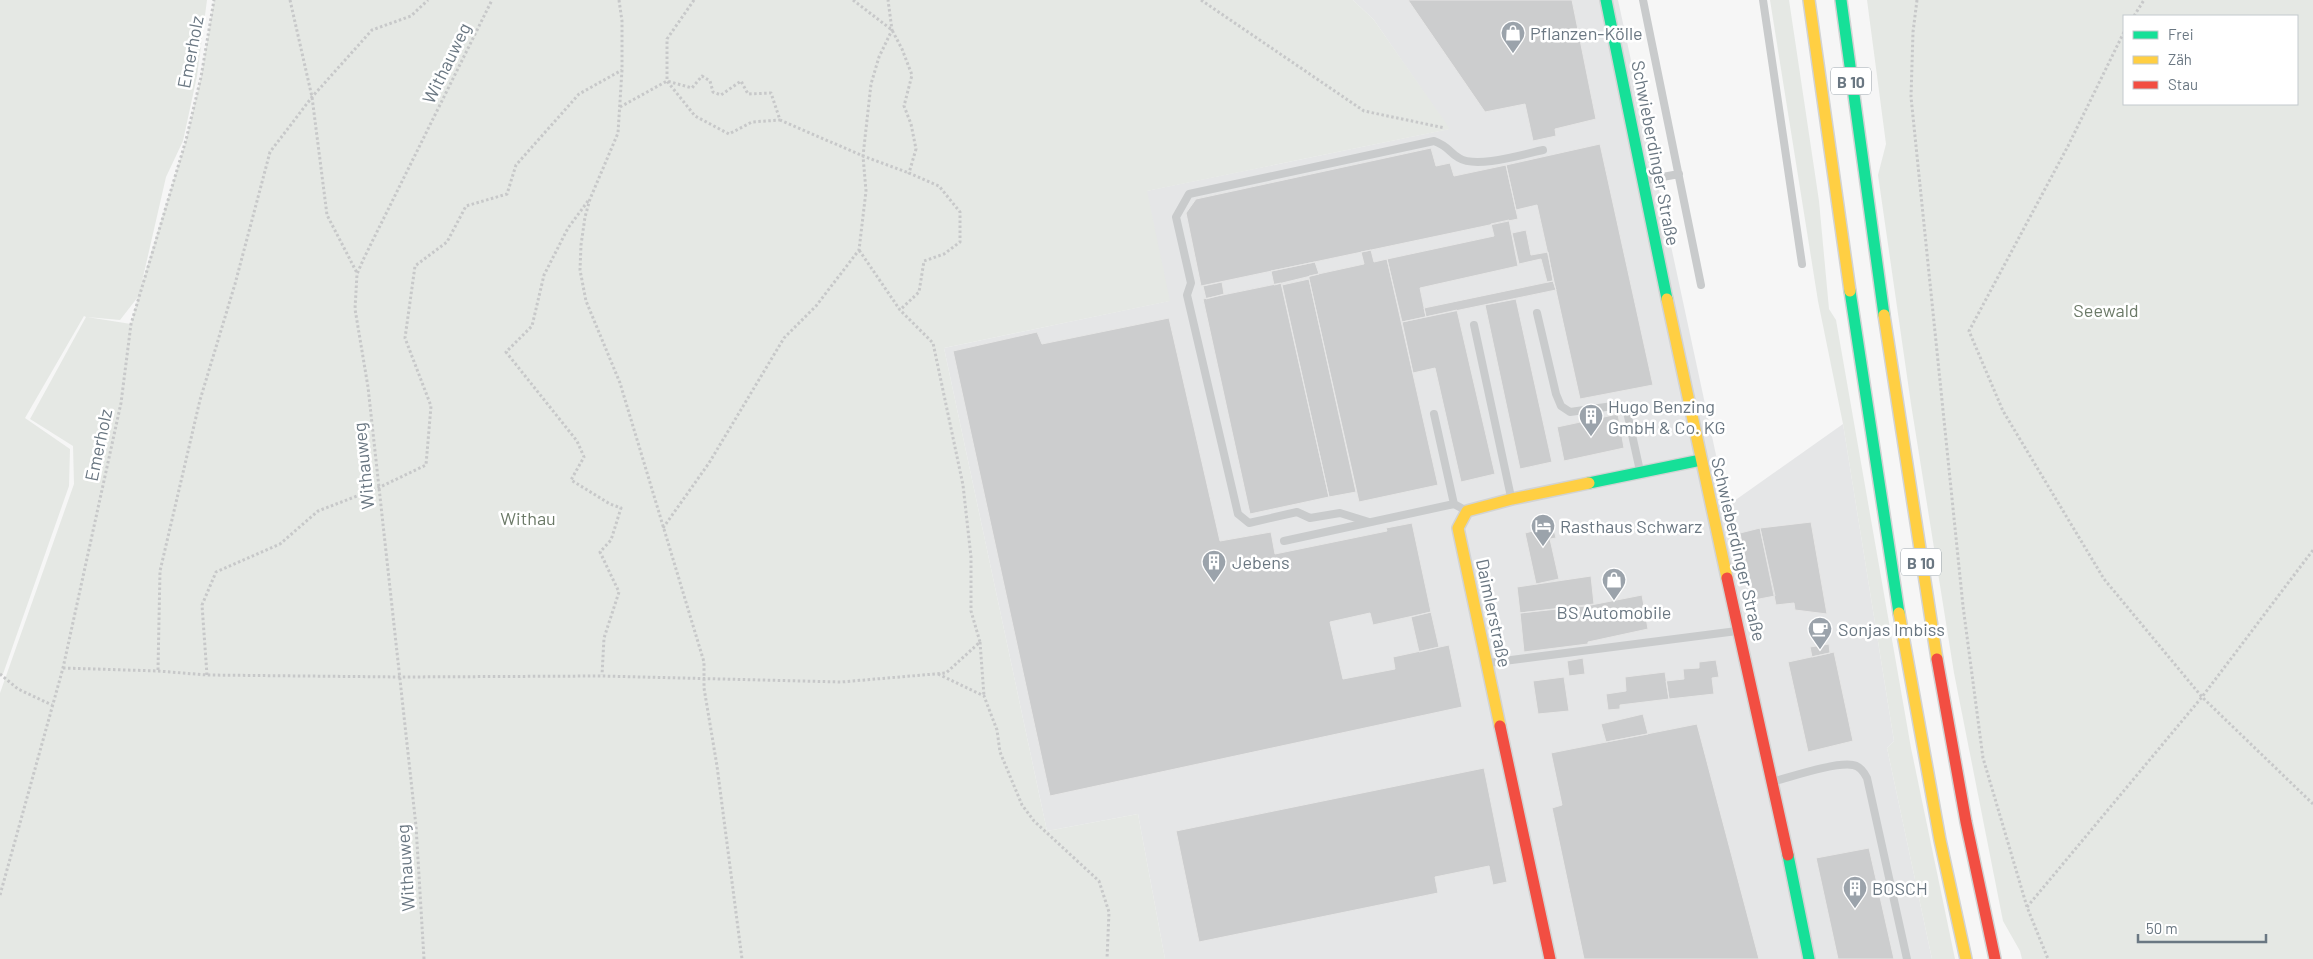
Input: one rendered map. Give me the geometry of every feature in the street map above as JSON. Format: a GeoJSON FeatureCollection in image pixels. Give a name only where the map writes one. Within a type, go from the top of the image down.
{"type":"FeatureCollection","features":[{"type":"Feature","properties":{"kind":"main road","name":"Schwieberdinger Straße"},"geometry":{"type":"LineString","coordinates":[[1606,0],[1701,460],[1773,781],[1809,959]]}},
{"type":"Feature","properties":{"kind":"main road","name":"B 10"},"geometry":{"type":"LineString","coordinates":[[1809,0],[1861,370],[1910,686],[1966,959]]}},
{"type":"Feature","properties":{"kind":"main road","name":"B 10"},"geometry":{"type":"LineString","coordinates":[[1841,0],[1861,163],[1912,504],[1941,680],[1995,959]]}},
{"type":"Feature","properties":{"kind":"main road"},"geometry":{"type":"LineString","coordinates":[[1467,511],[1512,499],[1701,460]]}},
{"type":"Feature","properties":{"kind":"main road","name":"Daimlerstraße"},"geometry":{"type":"LineString","coordinates":[[1467,511],[1458,528],[1550,959]]}},
{"type":"Feature","properties":{"kind":"lane"},"geometry":{"type":"LineString","coordinates":[[1643,0],[1701,285]]}},
{"type":"Feature","properties":{"kind":"lane"},"geometry":{"type":"LineString","coordinates":[[1763,0],[1802,264]]}},
{"type":"Feature","properties":{"kind":"lane"},"geometry":{"type":"LineString","coordinates":[[1369,522],[1340,513],[1310,518],[1297,512],[1249,523],[1238,514],[1186,295],[1191,283],[1176,217],[1190,194],[1434,141],[1446,146],[1459,158],[1472,162],[1508,158],[1543,150]]}},
{"type":"Feature","properties":{"kind":"lane"},"geometry":{"type":"LineString","coordinates":[[1644,181],[1678,174]]}},
{"type":"Feature","properties":{"kind":"lane"},"geometry":{"type":"LineString","coordinates":[[1537,313],[1556,394],[1561,406],[1570,412],[1620,405],[1627,412],[1640,473]]}},
{"type":"Feature","properties":{"kind":"lane"},"geometry":{"type":"LineString","coordinates":[[1474,325],[1512,499]]}},
{"type":"Feature","properties":{"kind":"lane"},"geometry":{"type":"LineString","coordinates":[[1434,414],[1454,504]]}},
{"type":"Feature","properties":{"kind":"lane"},"geometry":{"type":"LineString","coordinates":[[1284,541],[1454,504],[1467,511]]}},
{"type":"Feature","properties":{"kind":"lane"},"geometry":{"type":"LineString","coordinates":[[1487,663],[1739,631]]}},
{"type":"Feature","properties":{"kind":"lane"},"geometry":{"type":"LineString","coordinates":[[1773,781],[1842,765],[1854,765],[1862,769],[1867,778],[1907,959]]}},
{"type":"Feature","properties":{"kind":"path","name":"Emerholz"},"geometry":{"type":"LineString","coordinates":[[0,895],[63,668],[121,403],[131,324],[186,140],[201,77],[214,0]]}},
{"type":"Feature","properties":{"kind":"path"},"geometry":{"type":"LineString","coordinates":[[290,0],[312,97],[327,215],[357,274]]}},
{"type":"Feature","properties":{"kind":"path"},"geometry":{"type":"LineString","coordinates":[[158,670],[160,571],[200,400],[235,284],[270,152],[312,97],[372,30],[411,16],[428,0]]}},
{"type":"Feature","properties":{"kind":"path","name":"Withauweg"},"geometry":{"type":"LineString","coordinates":[[424,959],[416,826],[388,554],[378,488],[368,387],[355,309],[357,274],[409,164],[444,99],[492,0]]}},
{"type":"Feature","properties":{"kind":"path"},"geometry":{"type":"LineString","coordinates":[[619,0],[622,21],[622,70],[618,133],[590,199],[581,245],[580,270],[586,300],[620,384],[704,662],[704,677],[742,959]]}},
{"type":"Feature","properties":{"kind":"path"},"geometry":{"type":"LineString","coordinates":[[694,0],[667,39],[668,81],[695,116],[729,134],[752,122],[780,120],[863,156],[940,186],[960,212],[960,242],[944,254],[924,261],[919,292],[900,310]]}},
{"type":"Feature","properties":{"kind":"path"},"geometry":{"type":"LineString","coordinates":[[853,0],[892,30]]}},
{"type":"Feature","properties":{"kind":"path"},"geometry":{"type":"LineString","coordinates":[[888,0],[892,30],[912,75],[904,106],[911,124],[916,149],[909,173]]}},
{"type":"Feature","properties":{"kind":"path"},"geometry":{"type":"LineString","coordinates":[[1200,0],[1364,111],[1445,128]]}},
{"type":"Feature","properties":{"kind":"path"},"geometry":{"type":"LineString","coordinates":[[1917,0],[1913,32],[1911,97],[1963,606],[1983,758],[2027,907],[2048,959]]}},
{"type":"Feature","properties":{"kind":"path"},"geometry":{"type":"LineString","coordinates":[[2135,15],[2144,0]]}},
{"type":"Feature","properties":{"kind":"path"},"geometry":{"type":"LineString","coordinates":[[663,529],[709,463],[784,338],[816,306],[859,250],[866,192],[863,156],[870,84],[879,57],[892,30]]}},
{"type":"Feature","properties":{"kind":"path"},"geometry":{"type":"LineString","coordinates":[[2123,34],[2068,146],[1969,331],[2002,411],[2104,579],[2202,697],[2313,804]]}},
{"type":"Feature","properties":{"kind":"path"},"geometry":{"type":"LineString","coordinates":[[206,675],[202,605],[216,572],[280,544],[318,511],[378,488],[426,465],[430,406],[405,338],[415,266],[448,242],[466,206],[507,194],[516,165],[579,94],[622,70]]}},
{"type":"Feature","properties":{"kind":"path"},"geometry":{"type":"LineString","coordinates":[[620,107],[668,81],[692,88],[702,76],[710,81],[713,92],[721,95],[741,81],[748,94],[771,93],[780,120]]}},
{"type":"Feature","properties":{"kind":"path"},"geometry":{"type":"LineString","coordinates":[[590,199],[568,228],[544,275],[532,326],[506,352],[577,441],[584,457],[570,480],[610,504],[621,508],[611,540],[600,552],[619,592],[604,638],[602,676]]}},
{"type":"Feature","properties":{"kind":"path"},"geometry":{"type":"LineString","coordinates":[[859,250],[900,310],[933,343],[963,485],[970,557],[971,611],[980,642],[984,696],[997,730],[1000,752],[1022,805],[1034,821],[1070,852],[1099,881],[1109,912],[1107,959]]}},
{"type":"Feature","properties":{"kind":"path"},"geometry":{"type":"LineString","coordinates":[[2027,907],[2202,697],[2313,550]]}},
{"type":"Feature","properties":{"kind":"path"},"geometry":{"type":"LineString","coordinates":[[63,668],[158,670],[206,675],[704,677],[841,682],[946,673],[980,642]]}},
{"type":"Feature","properties":{"kind":"path"},"geometry":{"type":"LineString","coordinates":[[937,673],[984,696]]}},
{"type":"Feature","properties":{"kind":"path"},"geometry":{"type":"LineString","coordinates":[[0,674],[18,689],[52,705]]}},
{"type":"Feature","properties":{"kind":"shaded area"},"geometry":{"type":"Polygon","coordinates":[[[1353,0],[1618,0],[1727,506],[1843,424],[1894,741],[1887,748],[1932,959],[1165,959],[1138,814],[1047,831],[944,348],[1169,301],[1146,191],[1449,129],[1374,20],[1353,0]]]}},
{"type":"Feature","properties":{"kind":"green space","name":"Withau"},"geometry":{"type":"Polygon","coordinates":[[[0,0],[207,0],[197,76],[183,141],[166,177],[141,286],[186,140],[201,77],[214,0],[1353,0],[1374,20],[1450,129],[1147,191],[1170,301],[944,348],[1047,831],[1138,814],[1165,959],[0,959],[0,693],[74,484],[73,446],[30,419],[86,317],[84,316],[25,418],[70,449],[69,486],[3,674],[0,676],[0,0]],[[138,297],[120,320],[87,317],[131,324],[138,297]]]}},
{"type":"Feature","properties":{"kind":"green space"},"geometry":{"type":"Polygon","coordinates":[[[1770,0],[1789,0],[1819,201],[1829,309],[1836,320],[1911,748],[1955,959],[1932,959],[1887,748],[1894,741],[1843,424],[1818,301],[1770,0]]]}},
{"type":"Feature","properties":{"kind":"green space","name":"Seewald"},"geometry":{"type":"Polygon","coordinates":[[[1867,0],[2313,0],[2313,959],[2022,959],[2020,951],[2003,921],[1954,673],[1911,404],[1878,175],[1886,144],[1867,0]]]}},
{"type":"Feature","properties":{"kind":"building","name":"Pflanzen-Kölle"},"geometry":{"type":"Polygon","coordinates":[[[1408,0],[1572,0],[1596,119],[1555,129],[1556,136],[1533,141],[1525,104],[1485,112],[1408,0]]]}},
{"type":"Feature","properties":{"kind":"building"},"geometry":{"type":"Polygon","coordinates":[[[1600,144],[1653,385],[1580,399],[1537,205],[1516,210],[1506,165],[1600,144]]]}},
{"type":"Feature","properties":{"kind":"building"},"geometry":{"type":"Polygon","coordinates":[[[1431,148],[1436,166],[1450,163],[1454,176],[1506,165],[1518,219],[1201,286],[1186,213],[1196,199],[1431,148]]]}},
{"type":"Feature","properties":{"kind":"building"},"geometry":{"type":"Polygon","coordinates":[[[1509,220],[1518,266],[1420,288],[1426,317],[1402,322],[1387,259],[1494,236],[1491,224],[1509,220]]]}},
{"type":"Feature","properties":{"kind":"building"},"geometry":{"type":"Polygon","coordinates":[[[1526,230],[1531,255],[1548,252],[1553,281],[1547,282],[1541,259],[1519,264],[1512,233],[1526,230]]]}},
{"type":"Feature","properties":{"kind":"building"},"geometry":{"type":"Polygon","coordinates":[[[1371,250],[1374,262],[1387,259],[1438,485],[1359,502],[1309,276],[1364,264],[1361,252],[1371,250]]]}},
{"type":"Feature","properties":{"kind":"building"},"geometry":{"type":"Polygon","coordinates":[[[1315,262],[1319,274],[1274,285],[1271,271],[1315,262]]]}},
{"type":"Feature","properties":{"kind":"building"},"geometry":{"type":"Polygon","coordinates":[[[1309,279],[1356,492],[1329,497],[1282,285],[1309,279]]]}},
{"type":"Feature","properties":{"kind":"building"},"geometry":{"type":"Polygon","coordinates":[[[1553,281],[1556,290],[1426,317],[1424,308],[1553,281]]]}},
{"type":"Feature","properties":{"kind":"building"},"geometry":{"type":"Polygon","coordinates":[[[1222,282],[1224,294],[1206,299],[1203,286],[1222,282]]]}},
{"type":"Feature","properties":{"kind":"building"},"geometry":{"type":"Polygon","coordinates":[[[1281,283],[1329,497],[1250,514],[1203,299],[1281,283]]]}},
{"type":"Feature","properties":{"kind":"building"},"geometry":{"type":"Polygon","coordinates":[[[1516,299],[1552,462],[1520,469],[1485,305],[1516,299]]]}},
{"type":"Feature","properties":{"kind":"building"},"geometry":{"type":"Polygon","coordinates":[[[1457,310],[1495,474],[1461,482],[1435,368],[1413,373],[1402,322],[1457,310]]]}},
{"type":"Feature","properties":{"kind":"building","name":"Jebens"},"geometry":{"type":"Polygon","coordinates":[[[1169,318],[1220,541],[1271,532],[1275,554],[1387,531],[1386,528],[1412,523],[1431,612],[1373,625],[1370,613],[1330,622],[1343,679],[1395,669],[1393,657],[1449,645],[1462,707],[1050,796],[953,351],[1037,332],[1042,344],[1169,318]]]}},
{"type":"Feature","properties":{"kind":"building","name":"Hugo Benzing GmbH & Co. KG"},"geometry":{"type":"Polygon","coordinates":[[[1618,414],[1624,448],[1564,461],[1557,427],[1618,414]]]}},
{"type":"Feature","properties":{"kind":"building"},"geometry":{"type":"Polygon","coordinates":[[[1811,522],[1827,614],[1795,610],[1794,603],[1776,605],[1760,528],[1811,522]]]}},
{"type":"Feature","properties":{"kind":"building"},"geometry":{"type":"Polygon","coordinates":[[[1553,526],[1556,538],[1550,539],[1559,579],[1536,584],[1525,533],[1553,526]]]}},
{"type":"Feature","properties":{"kind":"building"},"geometry":{"type":"Polygon","coordinates":[[[1760,528],[1775,596],[1754,600],[1740,533],[1760,528]]]}},
{"type":"Feature","properties":{"kind":"building"},"geometry":{"type":"Polygon","coordinates":[[[1591,576],[1594,604],[1520,613],[1517,587],[1591,576]]]}},
{"type":"Feature","properties":{"kind":"building"},"geometry":{"type":"Polygon","coordinates":[[[1642,595],[1648,629],[1588,642],[1588,644],[1524,652],[1520,613],[1586,606],[1642,595]]]}},
{"type":"Feature","properties":{"kind":"building"},"geometry":{"type":"Polygon","coordinates":[[[1431,612],[1439,647],[1419,652],[1411,617],[1431,612]]]}},
{"type":"Feature","properties":{"kind":"building","name":"Sonjas Imbiss"},"geometry":{"type":"Polygon","coordinates":[[[1829,644],[1830,653],[1812,657],[1810,647],[1829,644]]]}},
{"type":"Feature","properties":{"kind":"building"},"geometry":{"type":"Polygon","coordinates":[[[1834,652],[1853,741],[1808,752],[1788,662],[1834,652]]]}},
{"type":"Feature","properties":{"kind":"building"},"geometry":{"type":"Polygon","coordinates":[[[1583,658],[1585,674],[1569,676],[1567,661],[1583,658]]]}},
{"type":"Feature","properties":{"kind":"building"},"geometry":{"type":"Polygon","coordinates":[[[1716,660],[1719,677],[1712,678],[1714,694],[1669,699],[1666,681],[1684,679],[1683,669],[1699,668],[1699,662],[1716,660]]]}},
{"type":"Feature","properties":{"kind":"building"},"geometry":{"type":"Polygon","coordinates":[[[1665,672],[1669,699],[1620,705],[1620,709],[1608,710],[1606,694],[1626,691],[1625,677],[1665,672]]]}},
{"type":"Feature","properties":{"kind":"building"},"geometry":{"type":"Polygon","coordinates":[[[1564,677],[1569,711],[1538,714],[1533,681],[1564,677]]]}},
{"type":"Feature","properties":{"kind":"building"},"geometry":{"type":"Polygon","coordinates":[[[1643,714],[1648,734],[1606,742],[1601,724],[1643,714]]]}},
{"type":"Feature","properties":{"kind":"building"},"geometry":{"type":"Polygon","coordinates":[[[1697,724],[1759,959],[1584,959],[1552,808],[1562,805],[1551,753],[1697,724]]]}},
{"type":"Feature","properties":{"kind":"building"},"geometry":{"type":"Polygon","coordinates":[[[1484,768],[1507,882],[1493,885],[1489,866],[1435,877],[1438,893],[1199,942],[1176,831],[1484,768]]]}},
{"type":"Feature","properties":{"kind":"building","name":"BOSCH"},"geometry":{"type":"Polygon","coordinates":[[[1869,848],[1894,959],[1838,959],[1816,858],[1869,848]]]}},
{"type":"Feature","properties":{"kind":"traffic: fast"},"geometry":{"type":"LineString","coordinates":[[1606,0],[1667,299]]}},
{"type":"Feature","properties":{"kind":"traffic: fast"},"geometry":{"type":"LineString","coordinates":[[1841,0],[1884,315]]}},
{"type":"Feature","properties":{"kind":"traffic: fast"},"geometry":{"type":"LineString","coordinates":[[1850,291],[1899,613]]}},
{"type":"Feature","properties":{"kind":"traffic: fast"},"geometry":{"type":"LineString","coordinates":[[1589,483],[1701,460]]}},
{"type":"Feature","properties":{"kind":"traffic: fast"},"geometry":{"type":"LineString","coordinates":[[1788,855],[1809,959]]}},
{"type":"Feature","properties":{"kind":"traffic: slow"},"geometry":{"type":"LineString","coordinates":[[1809,0],[1850,291]]}},
{"type":"Feature","properties":{"kind":"traffic: slow"},"geometry":{"type":"LineString","coordinates":[[1667,299],[1727,578]]}},
{"type":"Feature","properties":{"kind":"traffic: slow"},"geometry":{"type":"LineString","coordinates":[[1884,315],[1937,659]]}},
{"type":"Feature","properties":{"kind":"traffic: slow"},"geometry":{"type":"LineString","coordinates":[[1500,726],[1458,528],[1467,511],[1512,499],[1589,483]]}},
{"type":"Feature","properties":{"kind":"traffic: slow"},"geometry":{"type":"LineString","coordinates":[[1899,613],[1940,840],[1966,959]]}},
{"type":"Feature","properties":{"kind":"traffic: jam"},"geometry":{"type":"LineString","coordinates":[[1727,578],[1788,855]]}},
{"type":"Feature","properties":{"kind":"traffic: jam"},"geometry":{"type":"LineString","coordinates":[[1937,659],[1966,822],[1995,959]]}},
{"type":"Feature","properties":{"kind":"traffic: jam"},"geometry":{"type":"LineString","coordinates":[[1500,726],[1550,959]]}},
{"type":"Feature","properties":{"kind":"place","name":"Pflanzen-Kölle"},"geometry":{"type":"Point","coordinates":[1513,54]}},
{"type":"Feature","properties":{"kind":"place","name":"Hugo Benzing GmbH & Co. KG"},"geometry":{"type":"Point","coordinates":[1591,437]}},
{"type":"Feature","properties":{"kind":"place","name":"Rasthaus Schwarz"},"geometry":{"type":"Point","coordinates":[1543,547]}},
{"type":"Feature","properties":{"kind":"place","name":"Jebens"},"geometry":{"type":"Point","coordinates":[1214,583]}},
{"type":"Feature","properties":{"kind":"place","name":"BS Automobile"},"geometry":{"type":"Point","coordinates":[1614,601]}},
{"type":"Feature","properties":{"kind":"place","name":"Sonjas Imbiss"},"geometry":{"type":"Point","coordinates":[1820,650]}},
{"type":"Feature","properties":{"kind":"place","name":"BOSCH"},"geometry":{"type":"Point","coordinates":[1855,909]}}]}
